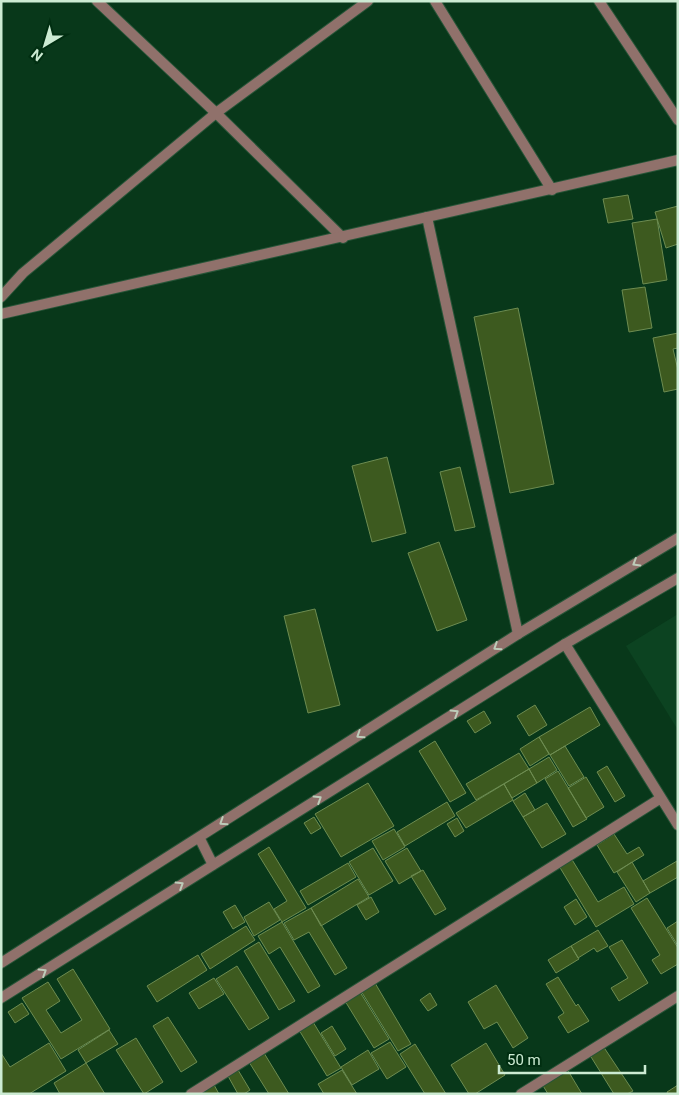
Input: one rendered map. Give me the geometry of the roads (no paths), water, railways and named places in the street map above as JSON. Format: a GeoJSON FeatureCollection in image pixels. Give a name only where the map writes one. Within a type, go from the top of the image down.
{"type":"FeatureCollection","features":[{"type":"Feature","properties":{"kind":"street"},"geometry":{"type":"LineString","coordinates":[[97,1],[216,113],[343,238]]}},
{"type":"Feature","properties":{"kind":"street"},"geometry":{"type":"LineString","coordinates":[[1,297],[23,273],[216,113],[368,1]]}},
{"type":"Feature","properties":{"kind":"street"},"geometry":{"type":"LineString","coordinates":[[435,1],[552,190]]}},
{"type":"Feature","properties":{"kind":"street"},"geometry":{"type":"LineString","coordinates":[[599,1],[678,120]]}},
{"type":"Feature","properties":{"kind":"street"},"geometry":{"type":"LineString","coordinates":[[1,314],[343,238],[678,160]]}},
{"type":"Feature","properties":{"kind":"street"},"geometry":{"type":"LineString","coordinates":[[427,217],[518,634]]}},
{"type":"Feature","properties":{"kind":"street"},"geometry":{"type":"LineString","coordinates":[[1,963],[518,634],[678,538]]}},
{"type":"Feature","properties":{"kind":"street"},"geometry":{"type":"LineString","coordinates":[[1,998],[565,644],[678,578]]}},
{"type":"Feature","properties":{"kind":"street"},"geometry":{"type":"LineString","coordinates":[[565,644],[678,825]]}},
{"type":"Feature","properties":{"kind":"street"},"geometry":{"type":"LineString","coordinates":[[191,1094],[661,798]]}},
{"type":"Feature","properties":{"kind":"street"},"geometry":{"type":"LineString","coordinates":[[199,837],[213,865]]}},
{"type":"Feature","properties":{"kind":"street"},"geometry":{"type":"LineString","coordinates":[[521,1094],[678,996]]}}]}
